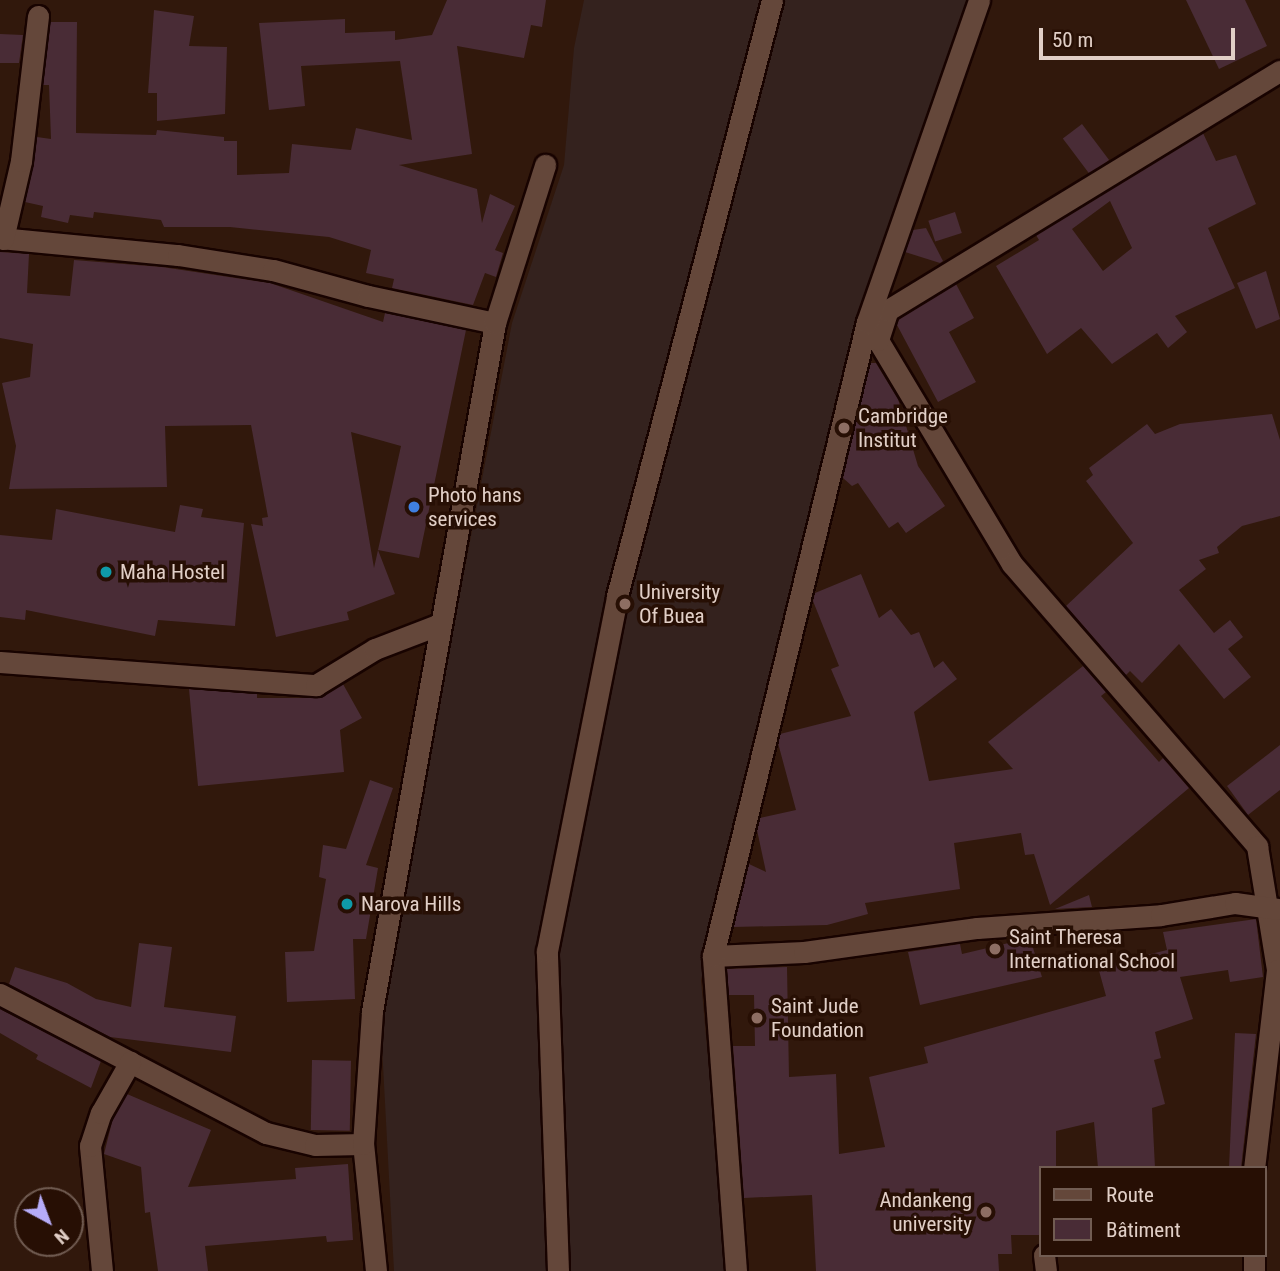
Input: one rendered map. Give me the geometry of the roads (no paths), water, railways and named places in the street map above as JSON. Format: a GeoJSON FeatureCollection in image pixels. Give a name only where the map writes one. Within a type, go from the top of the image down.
{"type":"FeatureCollection","features":[{"type":"Feature","properties":{"kind":"street"},"geometry":{"type":"LineString","coordinates":[[558,1271],[547,951],[617,596],[772,0]]}},
{"type":"Feature","properties":{"kind":"street"},"geometry":{"type":"LineString","coordinates":[[736,1271],[713,956],[867,322],[979,0]]}},
{"type":"Feature","properties":{"kind":"street"},"geometry":{"type":"LineString","coordinates":[[38,16],[21,161],[1,239],[124,248],[273,270],[369,296],[495,323]]}},
{"type":"Feature","properties":{"kind":"street"},"geometry":{"type":"LineString","coordinates":[[878,341],[888,310],[1280,71]]}},
{"type":"Feature","properties":{"kind":"street"},"geometry":{"type":"LineString","coordinates":[[376,1271],[363,1144],[372,1011],[495,323],[545,165]]}},
{"type":"Feature","properties":{"kind":"street"},"geometry":{"type":"LineString","coordinates":[[867,322],[1012,565],[1256,846],[1274,909],[1277,970],[1254,1166]]}},
{"type":"Feature","properties":{"kind":"street"},"geometry":{"type":"LineString","coordinates":[[0,662],[316,685],[375,649],[440,624]]}},
{"type":"Feature","properties":{"kind":"street"},"geometry":{"type":"LineString","coordinates":[[713,956],[804,952],[977,928],[1161,915],[1235,903],[1274,909]]}},
{"type":"Feature","properties":{"kind":"street"},"geometry":{"type":"LineString","coordinates":[[0,994],[266,1133],[315,1145],[363,1144]]}},
{"type":"Feature","properties":{"kind":"street"},"geometry":{"type":"LineString","coordinates":[[102,1271],[90,1146],[101,1114],[130,1062]]}},
{"type":"Feature","properties":{"kind":"place","name":"Cambridge Institut"},"geometry":{"type":"Point","coordinates":[844,428]}},
{"type":"Feature","properties":{"kind":"place","name":"Photo hans services"},"geometry":{"type":"Point","coordinates":[414,507]}},
{"type":"Feature","properties":{"kind":"place","name":"Maha Hostel"},"geometry":{"type":"Point","coordinates":[106,572]}},
{"type":"Feature","properties":{"kind":"place","name":"University Of Buea"},"geometry":{"type":"Point","coordinates":[625,604]}},
{"type":"Feature","properties":{"kind":"place","name":"Narova Hills"},"geometry":{"type":"Point","coordinates":[347,904]}},
{"type":"Feature","properties":{"kind":"place","name":"Saint Theresa International School"},"geometry":{"type":"Point","coordinates":[995,949]}},
{"type":"Feature","properties":{"kind":"place","name":"Saint Jude Foundation"},"geometry":{"type":"Point","coordinates":[757,1018]}},
{"type":"Feature","properties":{"kind":"place","name":"Andankeng university"},"geometry":{"type":"Point","coordinates":[986,1212]}}]}
